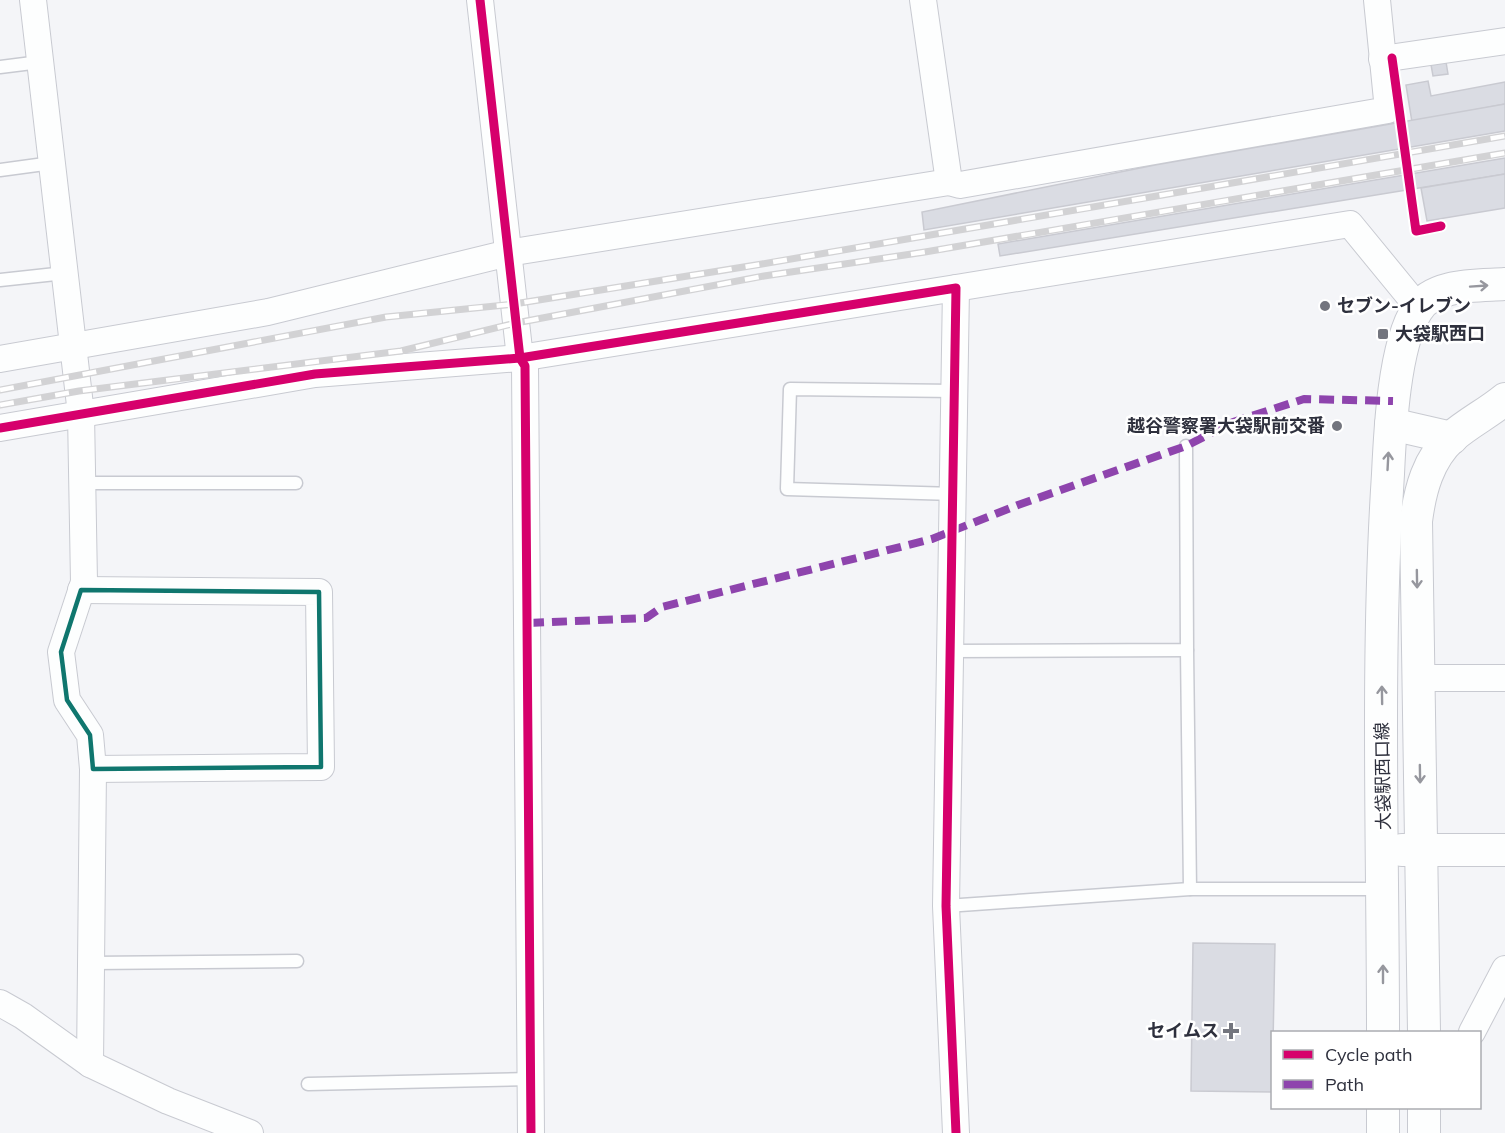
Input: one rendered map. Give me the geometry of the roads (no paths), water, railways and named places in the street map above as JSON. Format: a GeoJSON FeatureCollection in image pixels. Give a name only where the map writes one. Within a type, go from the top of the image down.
{"type":"FeatureCollection","features":[{"type":"Feature","properties":{"kind":"street"},"geometry":{"type":"LineString","coordinates":[[33,0],[81,414],[84,582],[61,652],[67,700],[90,735],[93,769],[90,1064]]}},
{"type":"Feature","properties":{"kind":"street"},"geometry":{"type":"LineString","coordinates":[[480,0],[520,358],[525,366],[531,1133]]}},
{"type":"Feature","properties":{"kind":"street"},"geometry":{"type":"LineString","coordinates":[[923,0],[949,182]]}},
{"type":"Feature","properties":{"kind":"street"},"geometry":{"type":"LineString","coordinates":[[0,359],[268,312],[508,253],[949,182],[960,185],[1388,110],[1377,0]]}},
{"type":"Feature","properties":{"kind":"street"},"geometry":{"type":"LineString","coordinates":[[1382,59],[1505,41]]}},
{"type":"Feature","properties":{"kind":"street"},"geometry":{"type":"LineString","coordinates":[[0,428],[315,374],[520,358],[1350,224],[1418,307],[1437,294],[1460,287],[1505,284]]}},
{"type":"Feature","properties":{"kind":"street"},"geometry":{"type":"LineString","coordinates":[[956,288],[946,906],[956,1133]]}},
{"type":"Feature","properties":{"kind":"street","name":"大袋駅西口線"},"geometry":{"type":"LineString","coordinates":[[1383,1031],[1382,678],[1385,519],[1391,424],[1405,339],[1418,307]]}},
{"type":"Feature","properties":{"kind":"street","name":"大袋駅西口線"},"geometry":{"type":"LineString","coordinates":[[1424,1031],[1416,521],[1420,490],[1432,464],[1452,438],[1505,399]]}},
{"type":"Feature","properties":{"kind":"street"},"geometry":{"type":"LineString","coordinates":[[1391,424],[1452,438]]}},
{"type":"Feature","properties":{"kind":"street"},"geometry":{"type":"LineString","coordinates":[[81,590],[319,592],[321,767],[93,769]]}},
{"type":"Feature","properties":{"kind":"street"},"geometry":{"type":"LineString","coordinates":[[1419,678],[1505,678]]}},
{"type":"Feature","properties":{"kind":"street"},"geometry":{"type":"LineString","coordinates":[[1383,849],[1505,850]]}},
{"type":"Feature","properties":{"kind":"street"},"geometry":{"type":"LineString","coordinates":[[1473,1031],[1504,974]]}},
{"type":"Feature","properties":{"kind":"street"},"geometry":{"type":"LineString","coordinates":[[0,1003],[90,1064],[168,1101],[250,1133]]}},
{"type":"Feature","properties":{"kind":"street"},"geometry":{"type":"LineString","coordinates":[[1383,1109],[1383,1133]]}},
{"type":"Feature","properties":{"kind":"street"},"geometry":{"type":"LineString","coordinates":[[1424,1109],[1424,1133]]}},
{"type":"Feature","properties":{"kind":"lane"},"geometry":{"type":"LineString","coordinates":[[0,67],[40,62]]}},
{"type":"Feature","properties":{"kind":"lane"},"geometry":{"type":"LineString","coordinates":[[0,170],[52,163]]}},
{"type":"Feature","properties":{"kind":"lane"},"geometry":{"type":"LineString","coordinates":[[0,280],[65,273]]}},
{"type":"Feature","properties":{"kind":"lane"},"geometry":{"type":"LineString","coordinates":[[954,494],[787,489],[790,389],[955,391]]}},
{"type":"Feature","properties":{"kind":"lane"},"geometry":{"type":"LineString","coordinates":[[1186,446],[1190,889]]}},
{"type":"Feature","properties":{"kind":"lane"},"geometry":{"type":"LineString","coordinates":[[82,483],[296,483]]}},
{"type":"Feature","properties":{"kind":"lane"},"geometry":{"type":"LineString","coordinates":[[949,651],[1187,650]]}},
{"type":"Feature","properties":{"kind":"lane"},"geometry":{"type":"LineString","coordinates":[[946,906],[1190,889],[1383,889]]}},
{"type":"Feature","properties":{"kind":"lane"},"geometry":{"type":"LineString","coordinates":[[91,963],[297,961]]}},
{"type":"Feature","properties":{"kind":"lane"},"geometry":{"type":"LineString","coordinates":[[308,1084],[531,1079]]}},
{"type":"Feature","properties":{"kind":"railway"},"geometry":{"type":"LineString","coordinates":[[0,390],[386,317],[514,304],[762,264],[1505,136]]}},
{"type":"Feature","properties":{"kind":"railway"},"geometry":{"type":"LineString","coordinates":[[0,405],[79,391],[401,351],[516,323],[764,276],[925,252],[1505,153]]}},
{"type":"Feature","properties":{"kind":"place","name":"セブン-イレブン"},"geometry":{"type":"Point","coordinates":[1325,306]}},
{"type":"Feature","properties":{"kind":"place","name":"大袋駅西口"},"geometry":{"type":"Point","coordinates":[1383,334]}},
{"type":"Feature","properties":{"kind":"place","name":"越谷警察署大袋駅前交番"},"geometry":{"type":"Point","coordinates":[1337,426]}},
{"type":"Feature","properties":{"kind":"place","name":"セイムス"},"geometry":{"type":"Point","coordinates":[1231,1031]}}]}
